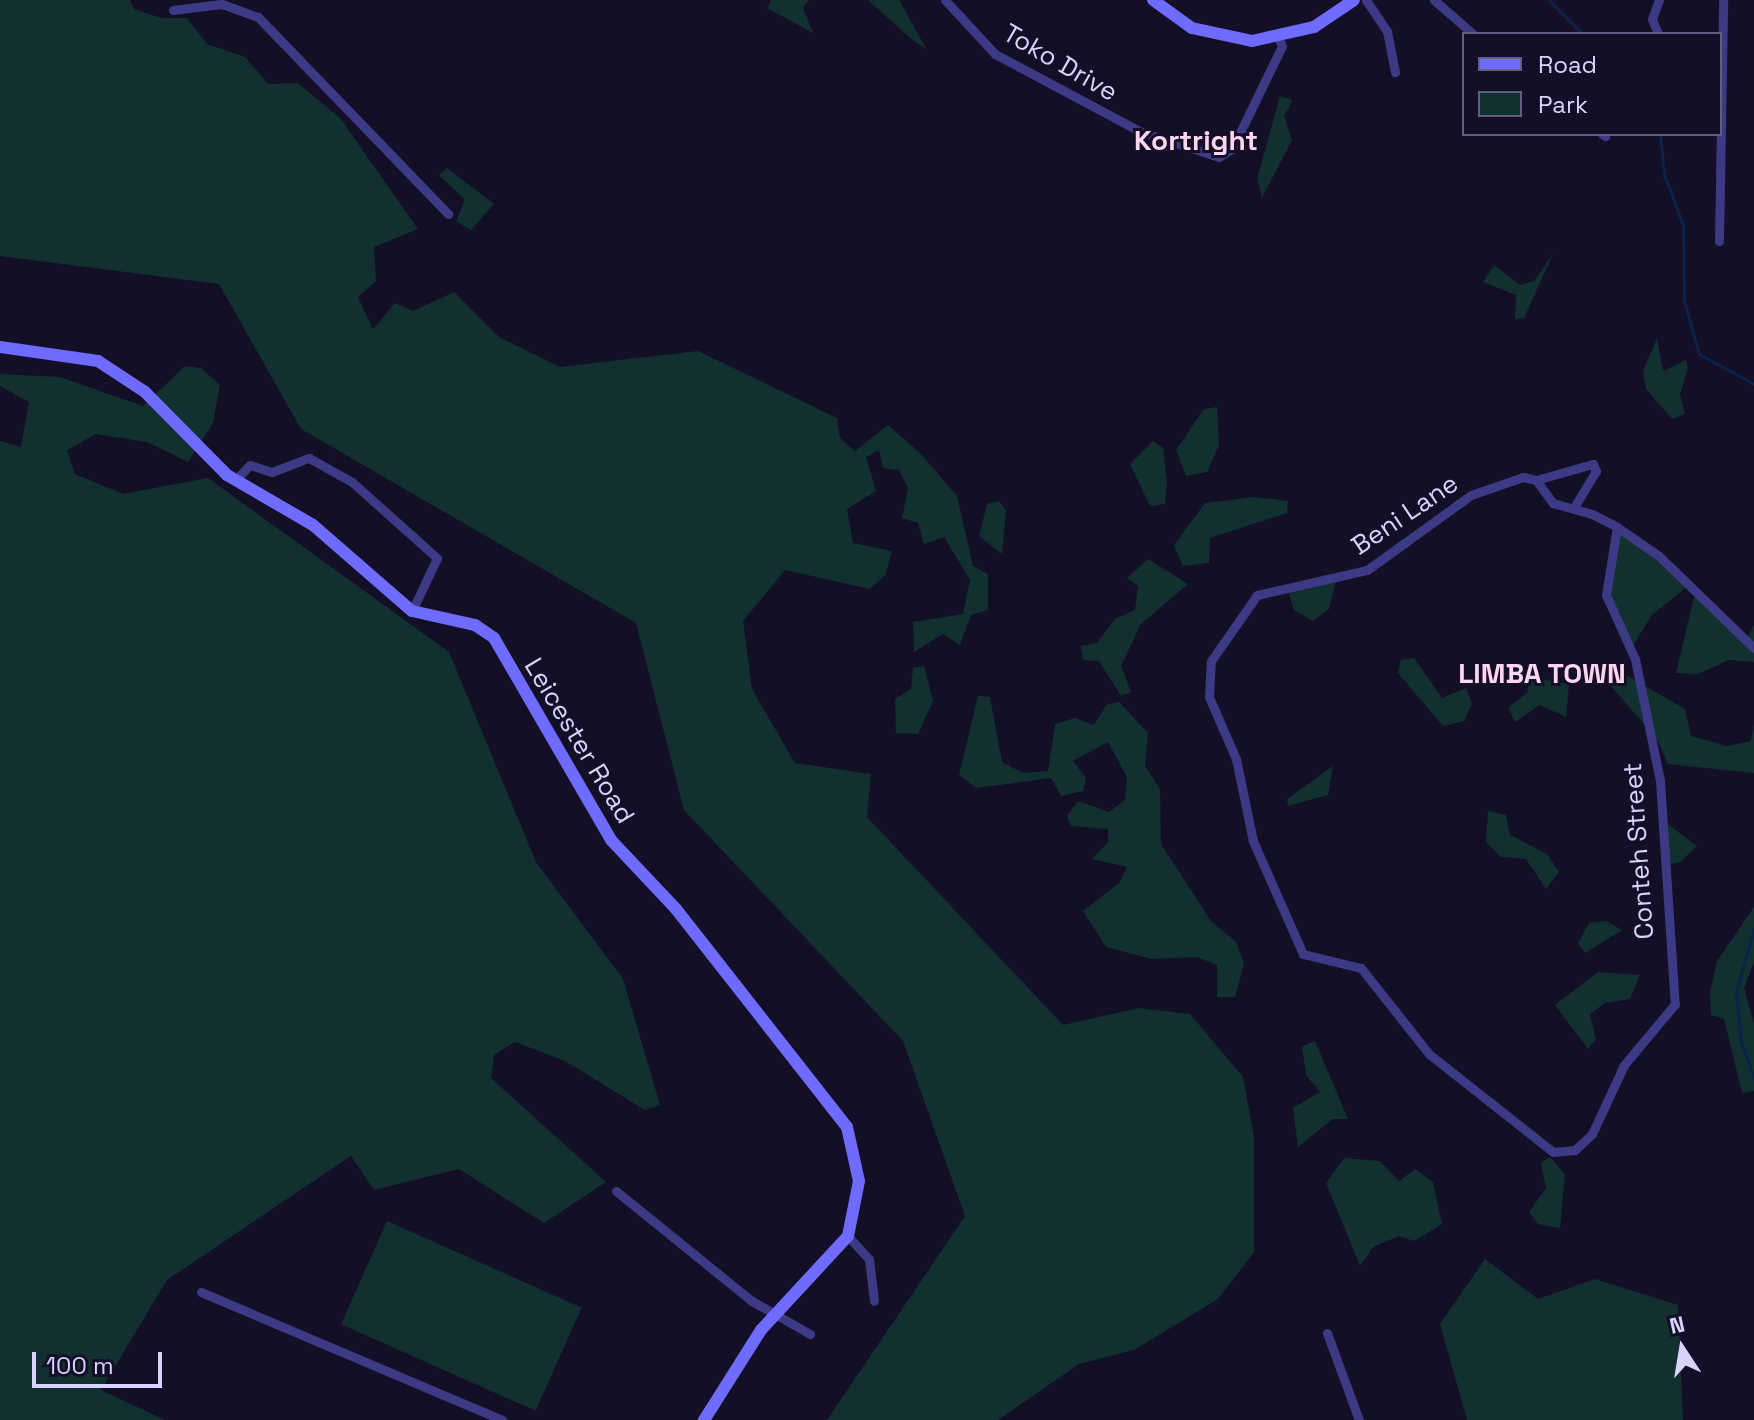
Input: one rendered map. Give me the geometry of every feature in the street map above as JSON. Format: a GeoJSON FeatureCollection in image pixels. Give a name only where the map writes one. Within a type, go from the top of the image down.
{"type":"FeatureCollection","features":[{"type":"Feature","properties":{"kind":"street","name":"Toko Drive"},"geometry":{"type":"LineString","coordinates":[[945,0],[995,54],[1139,131],[1219,157],[1232,149],[1282,46],[1278,37]]}},
{"type":"Feature","properties":{"kind":"street"},"geometry":{"type":"LineString","coordinates":[[1153,0],[1210,34],[1278,37],[1314,27],[1354,0]]}},
{"type":"Feature","properties":{"kind":"street"},"geometry":{"type":"LineString","coordinates":[[1366,0],[1387,31],[1395,72]]}},
{"type":"Feature","properties":{"kind":"street"},"geometry":{"type":"LineString","coordinates":[[1434,0],[1471,32]]}},
{"type":"Feature","properties":{"kind":"street"},"geometry":{"type":"LineString","coordinates":[[1657,32],[1652,19],[1659,0]]}},
{"type":"Feature","properties":{"kind":"street"},"geometry":{"type":"LineString","coordinates":[[1722,60],[1723,0]]}},
{"type":"Feature","properties":{"kind":"street"},"geometry":{"type":"LineString","coordinates":[[173,10],[222,4],[258,17],[448,214]]}},
{"type":"Feature","properties":{"kind":"street"},"geometry":{"type":"LineString","coordinates":[[1719,241],[1721,136]]}},
{"type":"Feature","properties":{"kind":"street","name":"Leicester Road"},"geometry":{"type":"LineString","coordinates":[[0,347],[98,361],[145,392],[235,480],[313,525],[412,611],[475,625],[494,638],[611,840],[676,909],[843,1121],[859,1181],[848,1236]]}},
{"type":"Feature","properties":{"kind":"street"},"geometry":{"type":"LineString","coordinates":[[235,480],[250,465],[272,472],[309,458],[352,482],[437,558],[412,611]]}},
{"type":"Feature","properties":{"kind":"street","name":"Beni Lane"},"geometry":{"type":"LineString","coordinates":[[1299,948],[1253,841],[1236,759],[1209,697],[1211,661],[1265,590],[1362,572],[1471,495],[1523,477],[1536,480],[1593,464],[1596,471],[1573,509]]}},
{"type":"Feature","properties":{"kind":"street"},"geometry":{"type":"LineString","coordinates":[[1536,480],[1553,503],[1617,527],[1754,648]]}},
{"type":"Feature","properties":{"kind":"street","name":"Conteh Street"},"geometry":{"type":"LineString","coordinates":[[1299,948],[1308,958],[1365,972],[1429,1054],[1553,1152],[1575,1150],[1592,1134],[1624,1065],[1675,1004],[1660,781],[1635,659],[1606,595],[1617,527]]}},
{"type":"Feature","properties":{"kind":"street"},"geometry":{"type":"LineString","coordinates":[[616,1191],[773,1315],[810,1334]]}},
{"type":"Feature","properties":{"kind":"street"},"geometry":{"type":"LineString","coordinates":[[704,1420],[773,1315],[848,1236],[869,1259],[874,1301]]}},
{"type":"Feature","properties":{"kind":"street"},"geometry":{"type":"LineString","coordinates":[[201,1292],[502,1420]]}},
{"type":"Feature","properties":{"kind":"street"},"geometry":{"type":"LineString","coordinates":[[1327,1333],[1359,1420]]}},
{"type":"Feature","properties":{"kind":"green space"},"geometry":{"type":"Polygon","coordinates":[[[0,0],[130,0],[134,9],[161,18],[187,18],[207,44],[245,57],[268,84],[298,83],[340,118],[418,229],[374,247],[376,281],[358,297],[373,329],[395,303],[413,311],[454,292],[499,337],[560,367],[698,351],[837,418],[840,438],[855,451],[888,425],[921,454],[957,496],[973,566],[988,574],[988,610],[971,615],[960,645],[943,634],[914,652],[913,622],[963,614],[970,580],[944,537],[924,544],[918,523],[902,518],[908,488],[899,470],[883,468],[879,450],[866,457],[876,491],[847,509],[853,543],[892,551],[886,574],[870,589],[785,570],[743,621],[752,689],[795,763],[871,774],[867,817],[1063,1025],[1139,1008],[1190,1014],[1243,1077],[1254,1137],[1254,1252],[1218,1299],[1134,1350],[1079,1364],[998,1420],[827,1420],[965,1216],[903,1041],[684,810],[636,623],[301,429],[219,284],[0,256],[0,0]]]}},
{"type":"Feature","properties":{"kind":"green space"},"geometry":{"type":"Polygon","coordinates":[[[771,0],[809,0],[803,8],[813,33],[767,8],[771,0]]]}},
{"type":"Feature","properties":{"kind":"green space"},"geometry":{"type":"Polygon","coordinates":[[[868,0],[899,0],[927,50],[909,37],[868,0]]]}},
{"type":"Feature","properties":{"kind":"green space"},"geometry":{"type":"Polygon","coordinates":[[[1280,96],[1293,100],[1284,116],[1292,140],[1262,198],[1257,179],[1280,96]]]}},
{"type":"Feature","properties":{"kind":"green space"},"geometry":{"type":"Polygon","coordinates":[[[447,168],[494,204],[471,230],[456,221],[465,200],[439,175],[447,168]]]}},
{"type":"Feature","properties":{"kind":"green space"},"geometry":{"type":"Polygon","coordinates":[[[1553,254],[1524,318],[1515,319],[1516,295],[1483,282],[1494,265],[1520,285],[1534,281],[1553,254]]]}},
{"type":"Feature","properties":{"kind":"green space"},"geometry":{"type":"Polygon","coordinates":[[[1657,338],[1663,371],[1686,360],[1688,369],[1680,394],[1685,414],[1672,419],[1646,389],[1643,371],[1657,338]]]}},
{"type":"Feature","properties":{"kind":"green space"},"geometry":{"type":"Polygon","coordinates":[[[185,366],[201,368],[220,385],[213,423],[188,462],[147,442],[96,434],[67,450],[75,474],[123,494],[208,478],[449,652],[536,862],[623,979],[660,1105],[645,1110],[565,1061],[515,1042],[494,1055],[491,1078],[606,1182],[544,1223],[459,1169],[374,1190],[351,1156],[167,1280],[101,1390],[165,1420],[0,1420],[0,441],[21,447],[29,402],[0,386],[0,374],[60,377],[143,406],[185,366]]]}},
{"type":"Feature","properties":{"kind":"green space"},"geometry":{"type":"Polygon","coordinates":[[[1217,407],[1219,445],[1207,472],[1186,476],[1176,450],[1204,409],[1217,407]]]}},
{"type":"Feature","properties":{"kind":"green space"},"geometry":{"type":"Polygon","coordinates":[[[1153,441],[1163,448],[1167,482],[1165,504],[1150,506],[1130,464],[1153,441]]]}},
{"type":"Feature","properties":{"kind":"green space"},"geometry":{"type":"Polygon","coordinates":[[[1255,497],[1288,501],[1287,513],[1210,538],[1209,563],[1183,566],[1174,545],[1205,503],[1255,497]]]}},
{"type":"Feature","properties":{"kind":"green space"},"geometry":{"type":"Polygon","coordinates":[[[999,501],[1006,510],[1002,554],[979,536],[987,504],[999,501]]]}},
{"type":"Feature","properties":{"kind":"green space"},"geometry":{"type":"Polygon","coordinates":[[[1617,527],[1688,586],[1652,615],[1630,650],[1615,622],[1606,576],[1617,527]]]}},
{"type":"Feature","properties":{"kind":"green space"},"geometry":{"type":"Polygon","coordinates":[[[1148,559],[1188,584],[1141,624],[1121,666],[1131,692],[1121,696],[1099,661],[1083,660],[1081,646],[1097,643],[1115,619],[1135,610],[1138,586],[1127,578],[1148,559]]]}},
{"type":"Feature","properties":{"kind":"green space"},"geometry":{"type":"Polygon","coordinates":[[[1337,576],[1329,609],[1313,621],[1294,610],[1287,588],[1337,576]]]}},
{"type":"Feature","properties":{"kind":"green space"},"geometry":{"type":"Polygon","coordinates":[[[1695,593],[1745,642],[1754,625],[1754,662],[1729,660],[1698,674],[1676,673],[1695,593]]]}},
{"type":"Feature","properties":{"kind":"green space"},"geometry":{"type":"Polygon","coordinates":[[[1414,658],[1442,698],[1466,688],[1472,704],[1464,721],[1443,726],[1398,673],[1401,660],[1414,658]]]}},
{"type":"Feature","properties":{"kind":"green space"},"geometry":{"type":"Polygon","coordinates":[[[924,666],[933,701],[918,734],[896,733],[895,699],[911,689],[913,668],[924,666]]]}},
{"type":"Feature","properties":{"kind":"green space"},"geometry":{"type":"Polygon","coordinates":[[[1619,671],[1685,709],[1691,736],[1727,746],[1751,741],[1754,724],[1754,773],[1668,764],[1657,739],[1611,686],[1619,671]]]}},
{"type":"Feature","properties":{"kind":"green space"},"geometry":{"type":"Polygon","coordinates":[[[1530,677],[1569,684],[1566,717],[1540,705],[1515,722],[1508,708],[1527,693],[1530,677]]]}},
{"type":"Feature","properties":{"kind":"green space"},"geometry":{"type":"Polygon","coordinates":[[[978,696],[990,697],[1002,762],[1023,773],[1048,771],[1055,724],[1075,718],[1094,725],[1106,705],[1119,702],[1148,733],[1145,766],[1160,789],[1161,844],[1211,921],[1236,942],[1244,963],[1235,997],[1217,997],[1217,965],[1197,957],[1152,959],[1106,947],[1083,911],[1120,882],[1127,867],[1092,859],[1108,842],[1108,829],[1071,826],[1067,816],[1078,801],[1109,812],[1125,800],[1127,777],[1108,742],[1073,761],[1086,778],[1083,791],[1061,796],[1051,778],[976,788],[959,775],[978,696]]]}},
{"type":"Feature","properties":{"kind":"green space"},"geometry":{"type":"Polygon","coordinates":[[[1333,766],[1328,795],[1288,806],[1287,799],[1333,766]]]}},
{"type":"Feature","properties":{"kind":"green space"},"geometry":{"type":"Polygon","coordinates":[[[1488,811],[1506,815],[1510,835],[1547,854],[1559,872],[1546,889],[1526,859],[1501,857],[1486,842],[1488,811]]]}},
{"type":"Feature","properties":{"kind":"green space"},"geometry":{"type":"Polygon","coordinates":[[[1662,820],[1697,846],[1680,862],[1668,865],[1662,820]]]}},
{"type":"Feature","properties":{"kind":"green space"},"geometry":{"type":"Polygon","coordinates":[[[1754,907],[1754,962],[1744,988],[1754,1024],[1754,1091],[1742,1093],[1724,1019],[1711,1015],[1710,993],[1717,961],[1754,907]]]}},
{"type":"Feature","properties":{"kind":"green space"},"geometry":{"type":"Polygon","coordinates":[[[1606,921],[1622,930],[1585,953],[1578,943],[1589,923],[1606,921]]]}},
{"type":"Feature","properties":{"kind":"green space"},"geometry":{"type":"Polygon","coordinates":[[[1598,972],[1640,975],[1630,999],[1605,1003],[1590,1014],[1596,1040],[1588,1049],[1555,1005],[1598,972]]]}},
{"type":"Feature","properties":{"kind":"green space"},"geometry":{"type":"Polygon","coordinates":[[[1315,1041],[1348,1119],[1333,1119],[1298,1147],[1293,1108],[1320,1092],[1306,1075],[1302,1046],[1315,1041]]]}},
{"type":"Feature","properties":{"kind":"green space"},"geometry":{"type":"Polygon","coordinates":[[[1550,1157],[1565,1174],[1560,1228],[1538,1224],[1529,1212],[1546,1188],[1541,1163],[1550,1157]]]}},
{"type":"Feature","properties":{"kind":"green space"},"geometry":{"type":"Polygon","coordinates":[[[1344,1158],[1380,1161],[1399,1181],[1415,1169],[1433,1182],[1442,1224],[1414,1241],[1399,1236],[1373,1247],[1360,1266],[1326,1183],[1344,1158]]]}},
{"type":"Feature","properties":{"kind":"green space"},"geometry":{"type":"Polygon","coordinates":[[[387,1221],[582,1308],[536,1411],[341,1324],[387,1221]]]}},
{"type":"Feature","properties":{"kind":"green space"},"geometry":{"type":"Polygon","coordinates":[[[1485,1259],[1538,1299],[1595,1279],[1678,1305],[1683,1420],[1467,1420],[1440,1324],[1485,1259]]]}},
{"type":"Feature","properties":{"kind":"waterway"},"geometry":{"type":"LineString","coordinates":[[1549,0],[1581,32]]}},
{"type":"Feature","properties":{"kind":"waterway"},"geometry":{"type":"LineString","coordinates":[[1660,136],[1664,174],[1683,225],[1684,300],[1699,354],[1754,384]]}},
{"type":"Feature","properties":{"kind":"waterway"},"geometry":{"type":"LineString","coordinates":[[1754,929],[1736,991],[1741,1042],[1754,1078]]}},
{"type":"Feature","properties":{"kind":"district","name":"Kortright"},"geometry":{"type":"Point","coordinates":[1196,140]}},
{"type":"Feature","properties":{"kind":"district","name":"LIMBA TOWN"},"geometry":{"type":"Point","coordinates":[1542,673]}}]}
